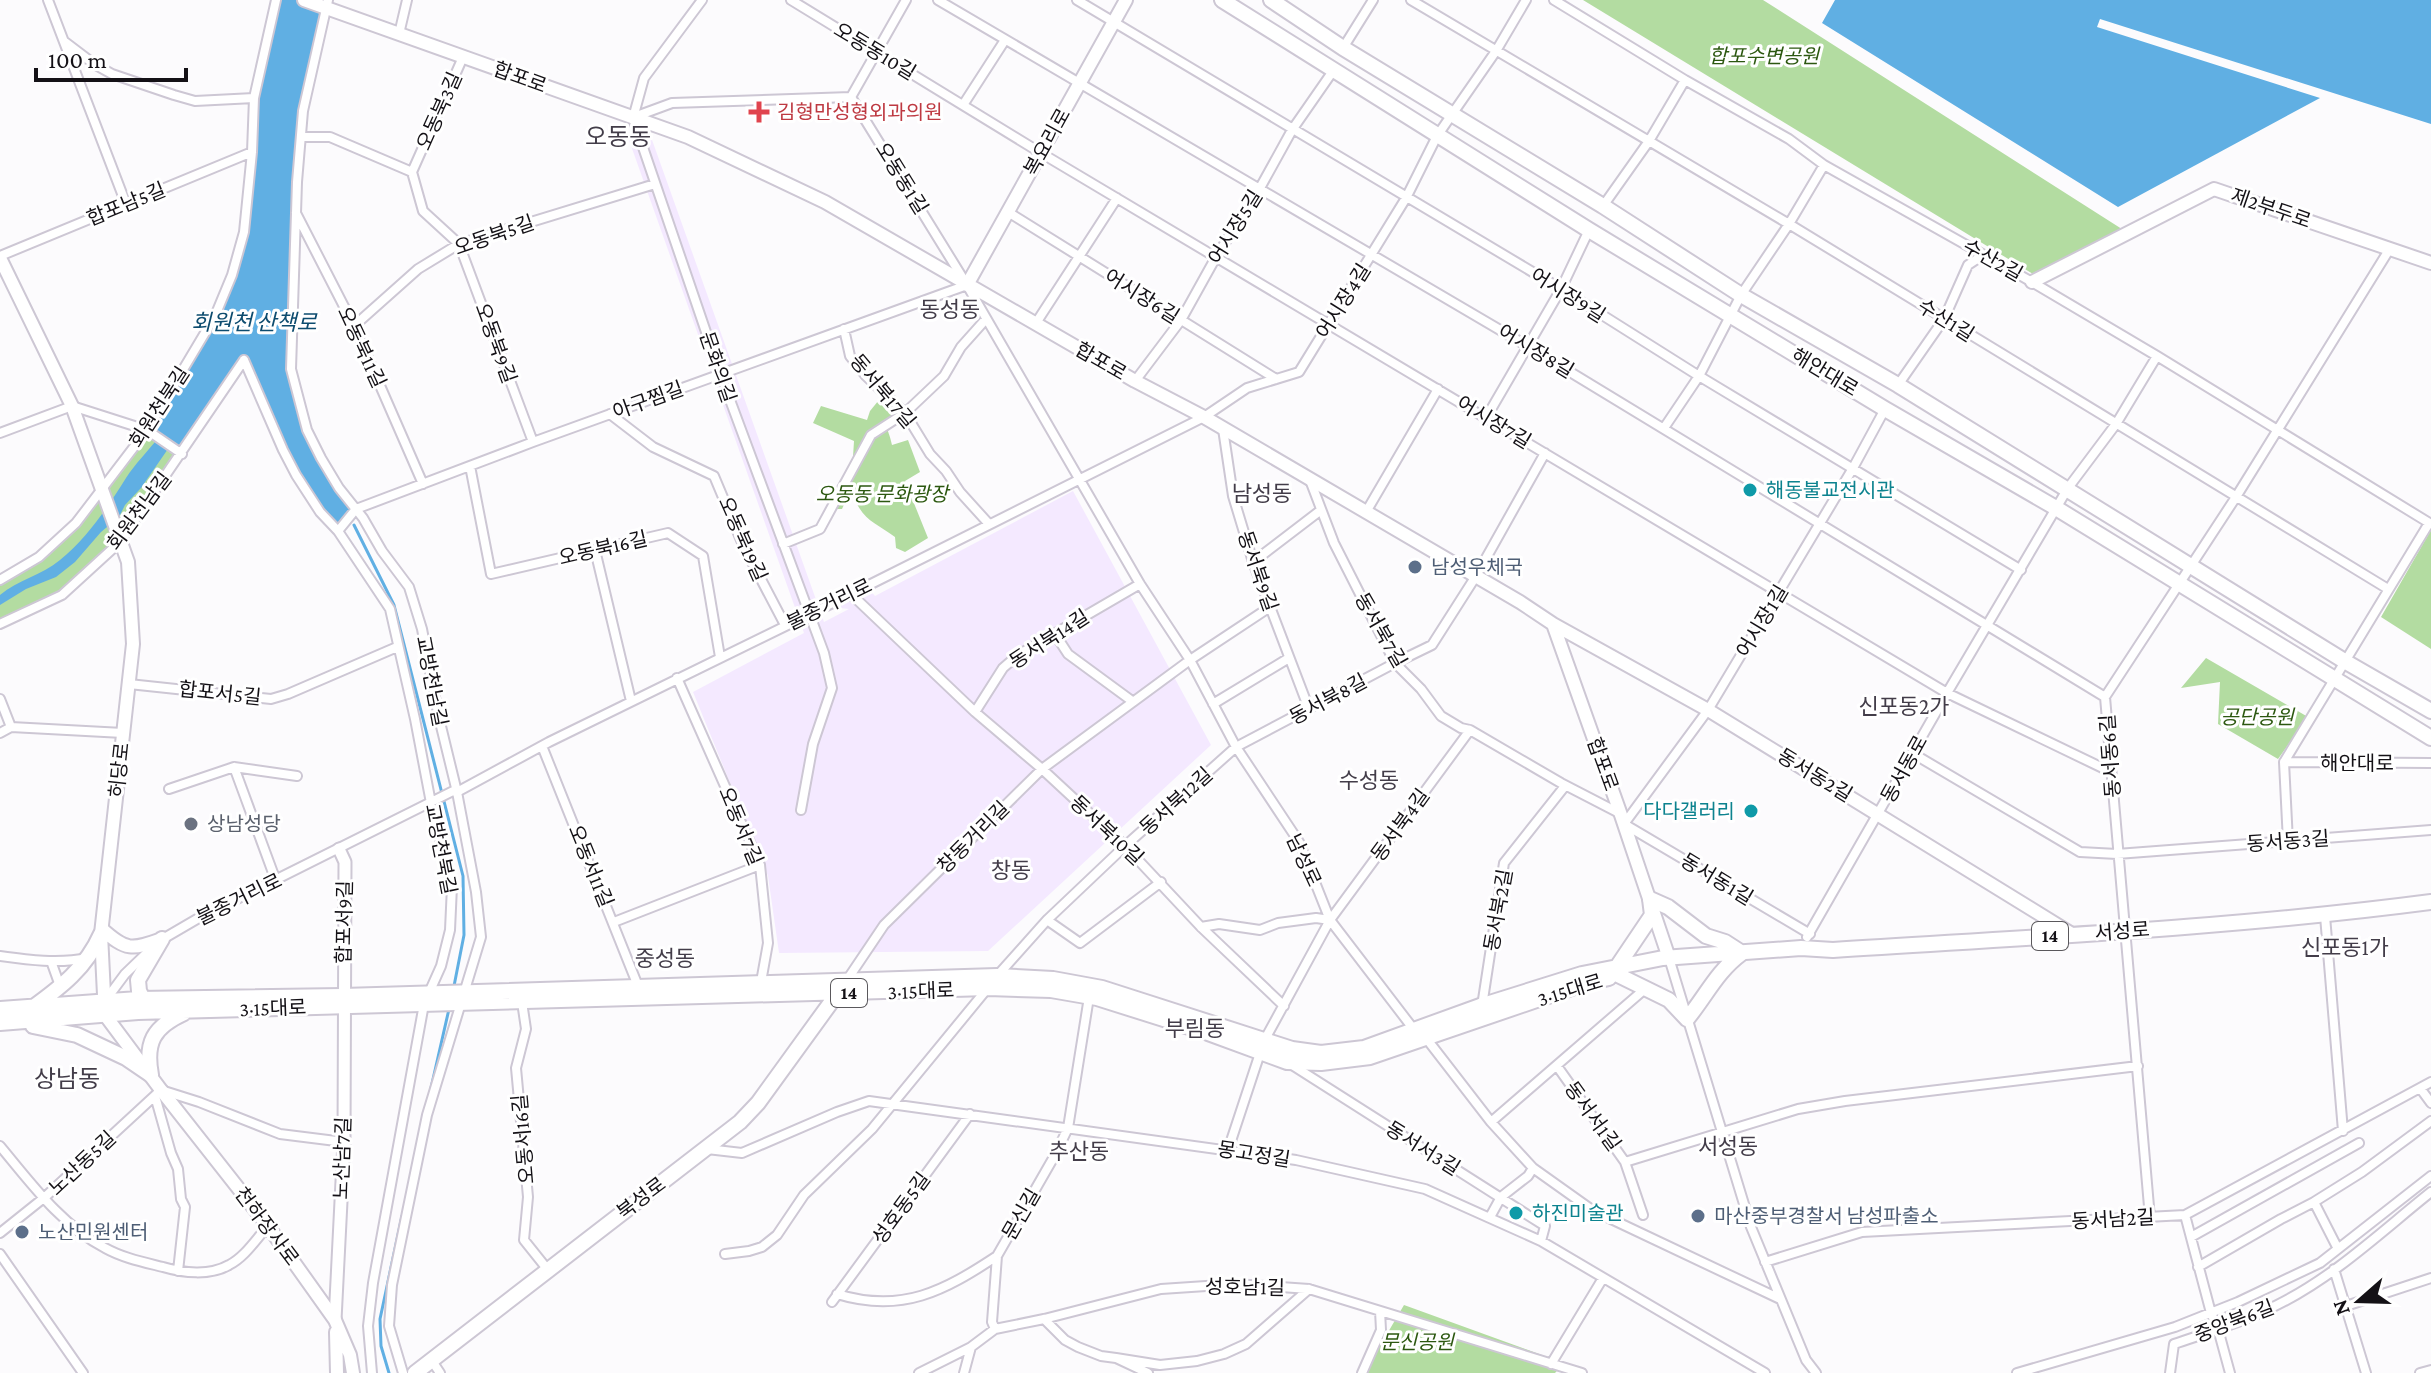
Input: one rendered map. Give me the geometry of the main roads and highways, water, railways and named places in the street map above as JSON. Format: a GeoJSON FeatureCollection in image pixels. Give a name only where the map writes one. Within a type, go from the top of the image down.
{"type":"FeatureCollection","features":[{"type":"Feature","properties":{"kind":"main road","name":"합포로"},"geometry":{"type":"LineString","coordinates":[[304,0],[327,4],[399,34],[688,137],[825,202],[1135,381],[1204,417],[1553,624],[1669,958]]}},
{"type":"Feature","properties":{"kind":"main road","name":"복요리로"},"geometry":{"type":"LineString","coordinates":[[967,285],[1126,0]]}},
{"type":"Feature","properties":{"kind":"main road","name":"해안대로"},"geometry":{"type":"LineString","coordinates":[[1222,0],[1589,230],[1885,409],[2056,508],[2431,738]]}},
{"type":"Feature","properties":{"kind":"main road","name":"해안대로"},"geometry":{"type":"LineString","coordinates":[[1271,0],[1741,295],[1898,385],[2346,662],[2431,711]]}},
{"type":"Feature","properties":{"kind":"main road","name":"제2부두로"},"geometry":{"type":"LineString","coordinates":[[2032,282],[2214,189],[2431,263]]}},
{"type":"Feature","properties":{"kind":"main road","name":"허당로"},"geometry":{"type":"LineString","coordinates":[[0,257],[72,406],[128,562],[133,644],[100,949],[105,1008]]}},
{"type":"Feature","properties":{"kind":"main road","name":"동서동2길"},"geometry":{"type":"LineString","coordinates":[[1553,624],[1708,710],[2072,934]]}},
{"type":"Feature","properties":{"kind":"main road"},"geometry":{"type":"LineString","coordinates":[[1650,899],[1668,907],[1706,936],[1725,942],[1742,953],[1717,976],[1706,996],[1687,1019],[1669,1000],[1618,971],[1652,915],[1650,899]]}},
{"type":"Feature","properties":{"kind":"main road","name":"서성로"},"geometry":{"type":"LineString","coordinates":[[1669,958],[2125,931],[2325,916],[2431,902]]}},
{"type":"Feature","properties":{"kind":"main road"},"geometry":{"type":"LineString","coordinates":[[32,1008],[82,968],[102,932],[115,941],[136,948],[162,939]]}},
{"type":"Feature","properties":{"kind":"main road"},"geometry":{"type":"LineString","coordinates":[[143,999],[138,980],[162,939]]}},
{"type":"Feature","properties":{"kind":"main road","name":"3·15대로"},"geometry":{"type":"LineString","coordinates":[[0,1009],[190,1011],[638,986],[997,976],[1053,979],[1102,988],[1213,1023],[1287,1062],[1321,1063],[1370,1057],[1421,1034],[1582,974],[1618,971],[1669,958]]}},
{"type":"Feature","properties":{"kind":"main road","name":"3·15대로"},"geometry":{"type":"LineString","coordinates":[[463,997],[522,1002],[988,988],[1051,990],[1089,997],[1261,1047],[1321,1053],[1364,1048],[1421,1034]]}},
{"type":"Feature","properties":{"kind":"main road","name":"북성로"},"geometry":{"type":"LineString","coordinates":[[415,1373],[436,1367],[548,1270],[707,1149],[758,1103],[837,994]]}},
{"type":"Feature","properties":{"kind":"main road","name":"3·15대로"},"geometry":{"type":"LineString","coordinates":[[6,1022],[105,1008],[143,999],[343,1001]]}},
{"type":"Feature","properties":{"kind":"main road","name":"천하장사로"},"geometry":{"type":"LineString","coordinates":[[105,1008],[151,1075],[158,1093],[268,1226],[335,1320],[350,1355],[353,1373]]}},
{"type":"Feature","properties":{"kind":"main road"},"geometry":{"type":"LineString","coordinates":[[151,1075],[147,1053],[154,1036],[171,1019],[190,1011]]}},
{"type":"Feature","properties":{"kind":"main road"},"geometry":{"type":"LineString","coordinates":[[6,1022],[77,1035],[126,1058],[151,1075]]}},
{"type":"Feature","properties":{"kind":"main road"},"geometry":{"type":"LineString","coordinates":[[335,1320],[337,1373]]}},
{"type":"Feature","properties":{"kind":"water","name":"회원천 산책로"},"geometry":{"type":"Polygon","coordinates":[[[276,0],[311,0],[326,8],[303,112],[291,369],[307,430],[356,509],[338,531],[296,475],[244,361],[182,454],[170,446],[119,517],[75,562],[56,577],[26,589],[0,605],[0,595],[60,560],[96,522],[158,438],[147,430],[212,324],[244,232],[254,98],[276,0]]]}},
{"type":"Feature","properties":{"kind":"water"},"geometry":{"type":"Polygon","coordinates":[[[1835,0],[2431,0],[2431,124],[2100,19],[2097,27],[2320,98],[2118,207],[1822,23],[1835,0]]]}},
{"type":"Feature","properties":{"kind":"waterway"},"geometry":{"type":"LineString","coordinates":[[354,525],[394,605],[463,876],[464,935],[454,986]]}},
{"type":"Feature","properties":{"kind":"waterway"},"geometry":{"type":"LineString","coordinates":[[431,1088],[449,1009]]}},
{"type":"Feature","properties":{"kind":"waterway"},"geometry":{"type":"LineString","coordinates":[[389,1373],[381,1346],[380,1319],[402,1216]]}},
{"type":"Feature","properties":{"kind":"place","name":"김형만성형외과의원"},"geometry":{"type":"Point","coordinates":[759,112]}},
{"type":"Feature","properties":{"kind":"place","name":"해동불교전시관"},"geometry":{"type":"Point","coordinates":[1750,490]}},
{"type":"Feature","properties":{"kind":"place","name":"남성우체국"},"geometry":{"type":"Point","coordinates":[1415,567]}},
{"type":"Feature","properties":{"kind":"place","name":"다다갤러리"},"geometry":{"type":"Point","coordinates":[1751,811]}},
{"type":"Feature","properties":{"kind":"place","name":"상남성당"},"geometry":{"type":"Point","coordinates":[191,824]}},
{"type":"Feature","properties":{"kind":"place","name":"하진미술관"},"geometry":{"type":"Point","coordinates":[1516,1213]}},
{"type":"Feature","properties":{"kind":"place","name":"마산중부경찰서 남성파출소"},"geometry":{"type":"Point","coordinates":[1698,1216]}},
{"type":"Feature","properties":{"kind":"place","name":"노산민원센터"},"geometry":{"type":"Point","coordinates":[22,1232]}},
{"type":"Feature","properties":{"kind":"district","name":"오동동"},"geometry":{"type":"Point","coordinates":[618,137]}},
{"type":"Feature","properties":{"kind":"district","name":"동성동"},"geometry":{"type":"Point","coordinates":[950,309]}},
{"type":"Feature","properties":{"kind":"district","name":"남성동"},"geometry":{"type":"Point","coordinates":[1262,493]}},
{"type":"Feature","properties":{"kind":"district","name":"신포동2가"},"geometry":{"type":"Point","coordinates":[1904,706]}},
{"type":"Feature","properties":{"kind":"district","name":"수성동"},"geometry":{"type":"Point","coordinates":[1369,780]}},
{"type":"Feature","properties":{"kind":"district","name":"창동"},"geometry":{"type":"Point","coordinates":[1011,870]}},
{"type":"Feature","properties":{"kind":"district","name":"신포동1가"},"geometry":{"type":"Point","coordinates":[2345,947]}},
{"type":"Feature","properties":{"kind":"district","name":"중성동"},"geometry":{"type":"Point","coordinates":[665,958]}},
{"type":"Feature","properties":{"kind":"district","name":"부림동"},"geometry":{"type":"Point","coordinates":[1195,1028]}},
{"type":"Feature","properties":{"kind":"district","name":"상남동"},"geometry":{"type":"Point","coordinates":[67,1079]}},
{"type":"Feature","properties":{"kind":"district","name":"서성동"},"geometry":{"type":"Point","coordinates":[1728,1146]}},
{"type":"Feature","properties":{"kind":"district","name":"추산동"},"geometry":{"type":"Point","coordinates":[1079,1151]}},
{"type":"Feature","properties":{"kind":"park label","name":"합포수변공원"},"geometry":{"type":"Point","coordinates":[1764,56]}},
{"type":"Feature","properties":{"kind":"park label","name":"오동동 문화광장"},"geometry":{"type":"Point","coordinates":[882,494]}},
{"type":"Feature","properties":{"kind":"park label","name":"공단공원"},"geometry":{"type":"Point","coordinates":[2257,717]}},
{"type":"Feature","properties":{"kind":"park label","name":"문신공원"},"geometry":{"type":"Point","coordinates":[1417,1342]}}]}
